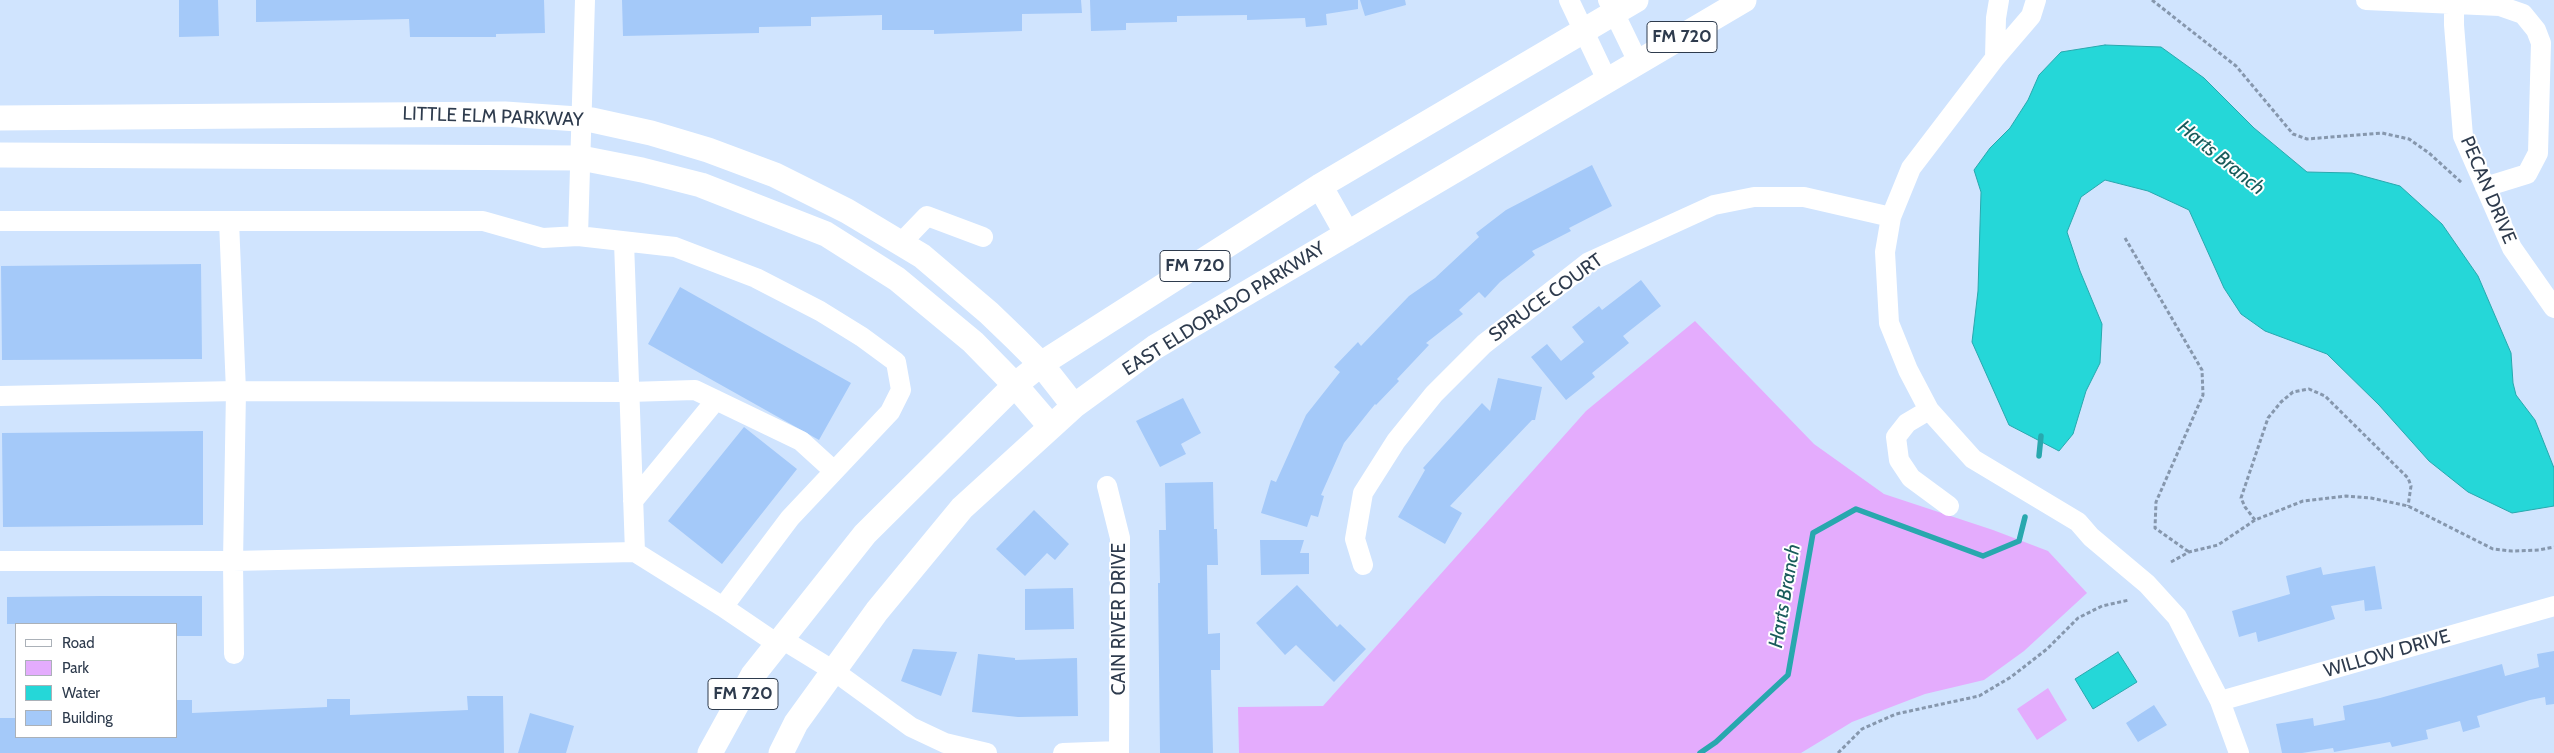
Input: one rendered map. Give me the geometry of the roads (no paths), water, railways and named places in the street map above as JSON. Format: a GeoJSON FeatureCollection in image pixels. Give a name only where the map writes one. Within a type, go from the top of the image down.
{"type":"FeatureCollection","features":[{"type":"Feature","properties":{"kind":"main road","name":"FM 720"},"geometry":{"type":"LineString","coordinates":[[710,753],[753,674],[778,640],[865,534],[1015,384],[1040,364],[1320,186],[1583,30],[1611,6],[1636,0]]}},
{"type":"Feature","properties":{"kind":"main road","name":"EAST ELDORADO PARKWAY"},"geometry":{"type":"LineString","coordinates":[[781,753],[796,724],[877,611],[962,508],[1074,406],[1155,347],[1744,0]]}},
{"type":"Feature","properties":{"kind":"main road","name":"LITTLE ELM PARKWAY"},"geometry":{"type":"LineString","coordinates":[[0,118],[505,114],[582,119],[651,133],[708,150],[775,175],[846,210],[922,256],[989,313],[1040,364],[1074,406]]}},
{"type":"Feature","properties":{"kind":"main road","name":"LITTLE ELM PARKWAY"},"geometry":{"type":"LineString","coordinates":[[0,155],[581,158],[642,170],[701,185],[826,234],[897,279],[973,342],[1015,384],[1051,427]]}},
{"type":"Feature","properties":{"kind":"main road"},"geometry":{"type":"LineString","coordinates":[[1320,186],[1347,234]]}},
{"type":"Feature","properties":{"kind":"street"},"geometry":{"type":"LineString","coordinates":[[578,236],[585,0]]}},
{"type":"Feature","properties":{"kind":"street"},"geometry":{"type":"LineString","coordinates":[[1569,0],[1606,80]]}},
{"type":"Feature","properties":{"kind":"street"},"geometry":{"type":"LineString","coordinates":[[1995,58],[1996,18],[1999,0]]}},
{"type":"Feature","properties":{"kind":"street"},"geometry":{"type":"LineString","coordinates":[[2036,0],[2032,16],[1995,58],[1911,168],[1891,217],[1886,252],[1889,323],[1908,370],[1929,410],[1973,459],[2078,522],[2091,536],[2147,584],[2177,617],[2220,701],[2234,751]]}},
{"type":"Feature","properties":{"kind":"street"},"geometry":{"type":"LineString","coordinates":[[2366,0],[2454,2],[2500,6],[2523,14],[2545,30],[2541,43],[2537,158],[2527,174],[2485,186]]}},
{"type":"Feature","properties":{"kind":"street","name":"PECAN DRIVE"},"geometry":{"type":"LineString","coordinates":[[2454,2],[2454,26],[2463,136],[2512,248],[2554,308]]}},
{"type":"Feature","properties":{"kind":"street"},"geometry":{"type":"LineString","coordinates":[[1611,6],[1638,62]]}},
{"type":"Feature","properties":{"kind":"street","name":"SPRUCE COURT"},"geometry":{"type":"LineString","coordinates":[[1363,564],[1355,539],[1363,493],[1396,441],[1434,394],[1484,344],[1589,262],[1714,205],[1754,197],[1804,198],[1891,217]]}},
{"type":"Feature","properties":{"kind":"street"},"geometry":{"type":"LineString","coordinates":[[901,243],[926,216],[983,237]]}},
{"type":"Feature","properties":{"kind":"street"},"geometry":{"type":"LineString","coordinates":[[0,221],[483,222],[544,238],[578,236],[675,247],[756,278],[820,311],[862,337],[896,362],[901,390],[890,412],[790,518],[724,607]]}},
{"type":"Feature","properties":{"kind":"street"},"geometry":{"type":"LineString","coordinates":[[228,221],[236,391],[233,561],[234,654]]}},
{"type":"Feature","properties":{"kind":"street"},"geometry":{"type":"LineString","coordinates":[[624,242],[635,552]]}},
{"type":"Feature","properties":{"kind":"street"},"geometry":{"type":"LineString","coordinates":[[0,396],[236,391],[629,392],[695,390],[801,441],[834,471]]}},
{"type":"Feature","properties":{"kind":"street"},"geometry":{"type":"LineString","coordinates":[[633,501],[716,400]]}},
{"type":"Feature","properties":{"kind":"street"},"geometry":{"type":"LineString","coordinates":[[1929,410],[1907,423],[1896,438],[1899,460],[1911,478],[1949,506]]}},
{"type":"Feature","properties":{"kind":"street","name":"CAIN RIVER DRIVE"},"geometry":{"type":"LineString","coordinates":[[1107,486],[1120,538],[1119,752]]}},
{"type":"Feature","properties":{"kind":"street"},"geometry":{"type":"LineString","coordinates":[[0,561],[233,561],[635,552],[778,640],[834,671],[912,727],[944,743],[987,753]]}},
{"type":"Feature","properties":{"kind":"street","name":"WILLOW DRIVE"},"geometry":{"type":"LineString","coordinates":[[2220,701],[2554,606]]}},
{"type":"Feature","properties":{"kind":"street"},"geometry":{"type":"LineString","coordinates":[[1063,753],[1119,752]]}},
{"type":"Feature","properties":{"kind":"water"},"geometry":{"type":"Polygon","coordinates":[[[2105,45],[2161,47],[2204,78],[2254,128],[2307,172],[2352,173],[2400,186],[2442,224],[2478,276],[2511,353],[2513,383],[2516,395],[2535,420],[2554,468],[2554,506],[2512,513],[2468,492],[2429,461],[2379,405],[2327,354],[2265,331],[2241,314],[2224,288],[2189,210],[2148,191],[2105,180],[2081,197],[2067,232],[2080,271],[2102,324],[2100,363],[2086,391],[2073,434],[2059,451],[2009,425],[1972,342],[1978,291],[1981,192],[1974,170],[1990,148],[2010,128],[2028,100],[2039,75],[2061,52],[2105,45]]]}},
{"type":"Feature","properties":{"kind":"water"},"geometry":{"type":"Polygon","coordinates":[[[2118,652],[2137,682],[2093,709],[2075,679],[2118,652]]]}},
{"type":"Feature","properties":{"kind":"waterway","name":"Harts Branch"},"geometry":{"type":"LineString","coordinates":[[2039,456],[2041,436]]}},
{"type":"Feature","properties":{"kind":"waterway","name":"Harts Branch"},"geometry":{"type":"LineString","coordinates":[[1700,753],[1716,742],[1788,675],[1813,533],[1856,509],[1983,556],[2019,541],[2025,517]]}}]}
